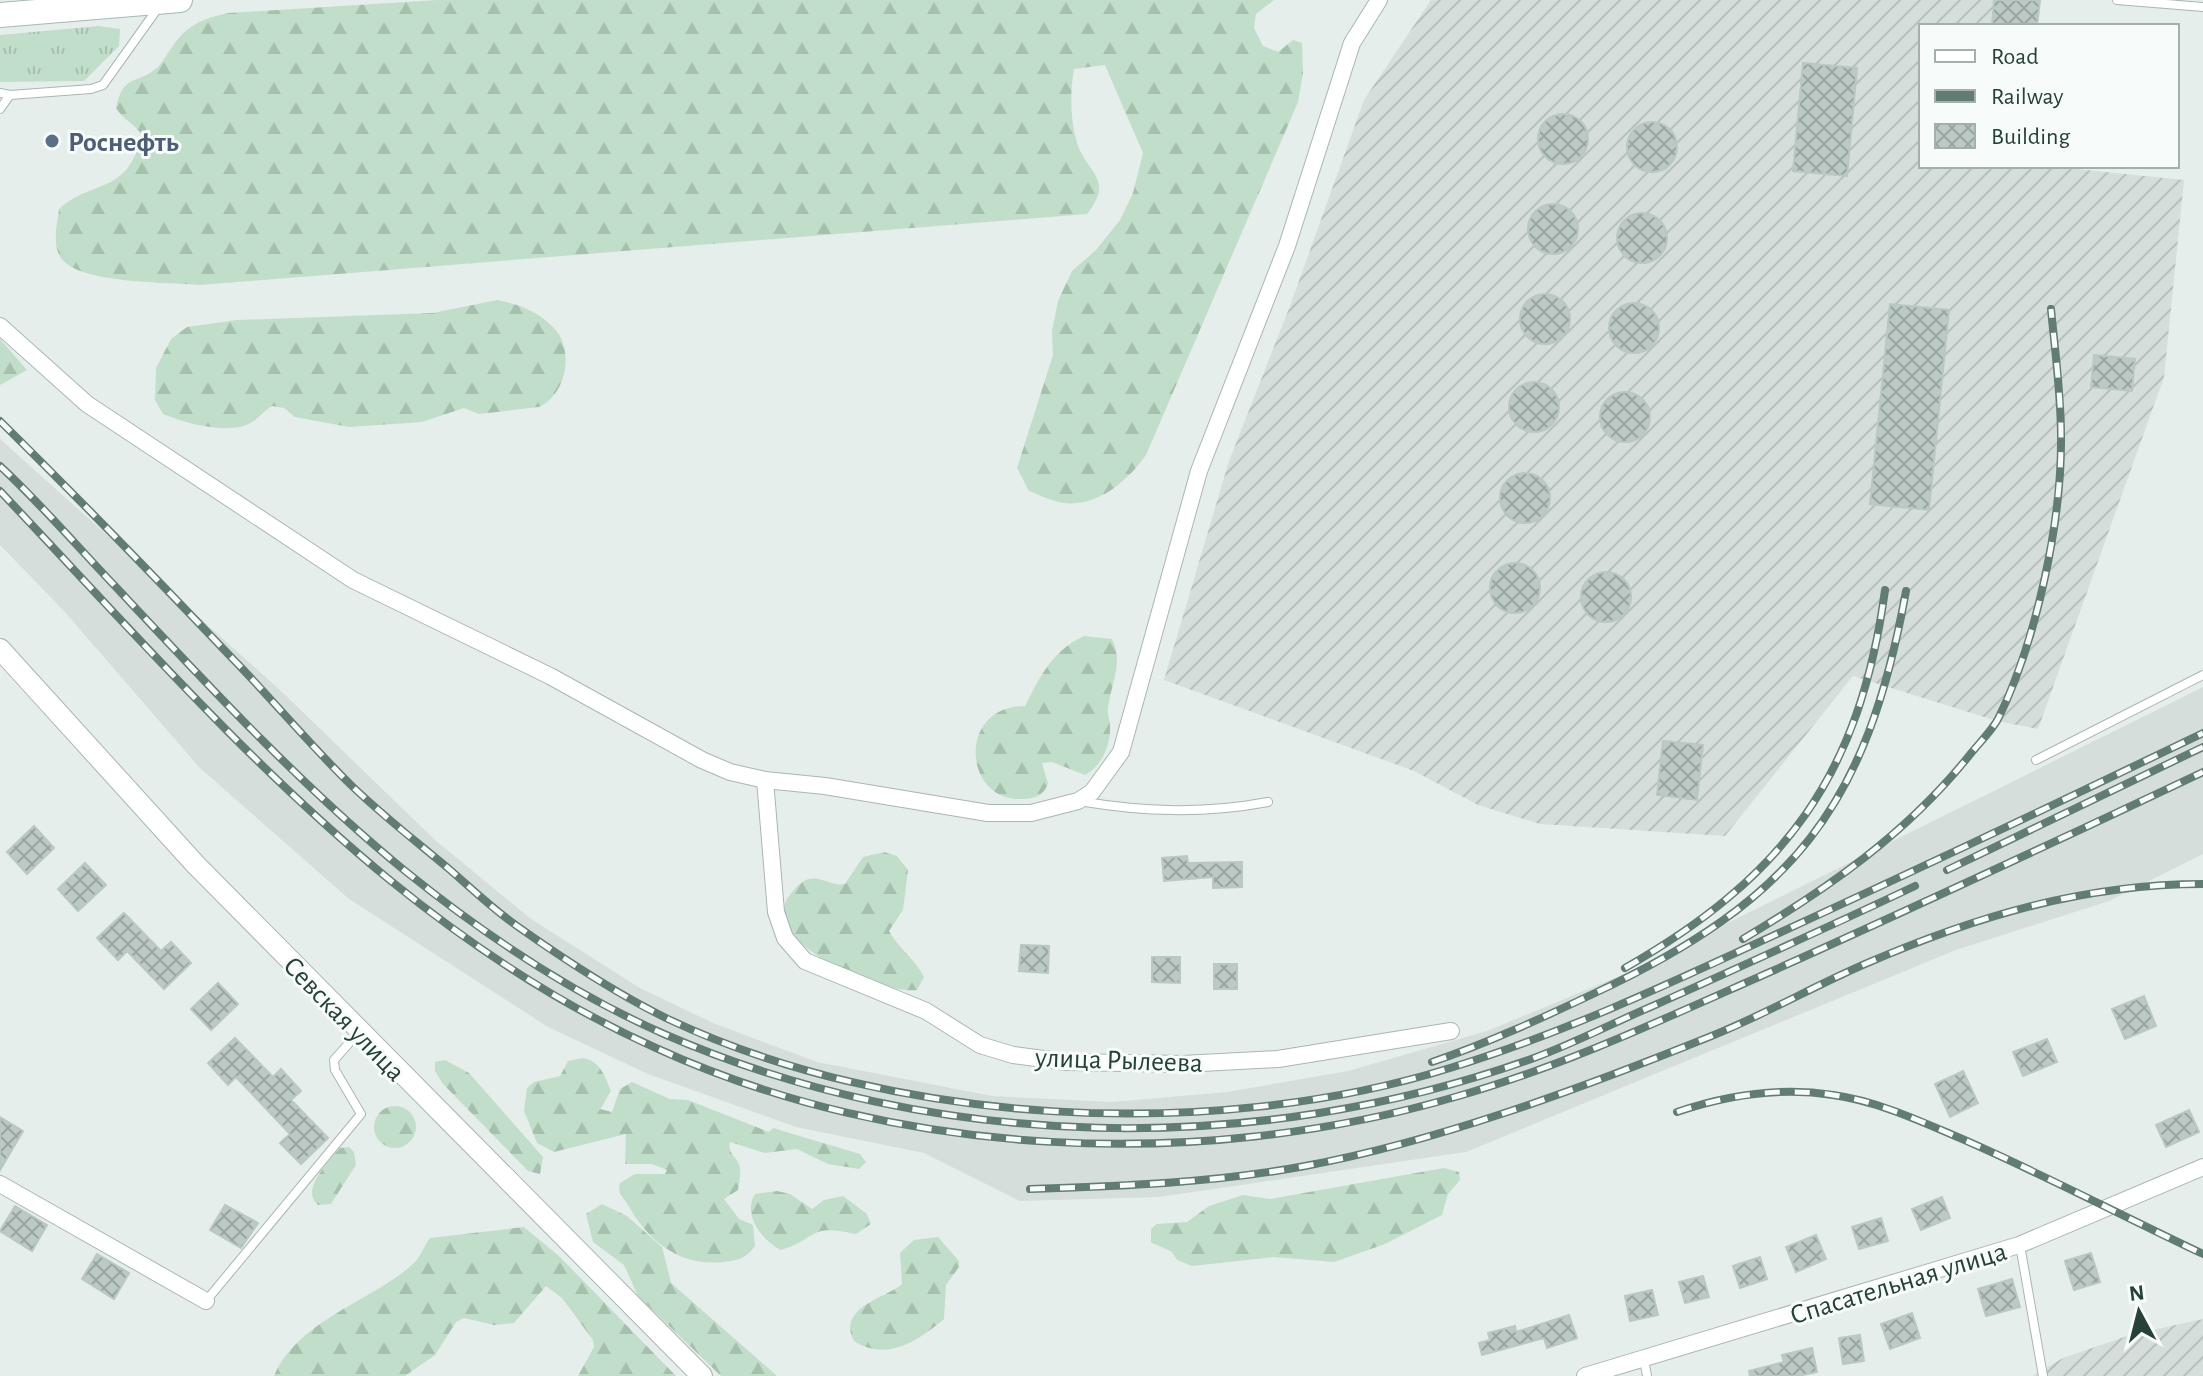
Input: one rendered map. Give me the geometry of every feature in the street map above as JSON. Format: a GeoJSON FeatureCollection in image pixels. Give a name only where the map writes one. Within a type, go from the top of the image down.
{"type":"FeatureCollection","features":[{"type":"Feature","properties":{"kind":"main road"},"geometry":{"type":"LineString","coordinates":[[0,15],[180,0]]}},
{"type":"Feature","properties":{"kind":"street"},"geometry":{"type":"LineString","coordinates":[[0,326],[87,404],[353,580],[550,676],[702,760],[730,772],[765,780],[825,786],[988,813],[1031,813],[1078,801],[1092,792],[1121,752],[1199,471],[1287,246],[1352,43],[1379,0]]}},
{"type":"Feature","properties":{"kind":"street","name":"Севская улица"},"geometry":{"type":"LineString","coordinates":[[0,649],[196,865],[702,1376]]}},
{"type":"Feature","properties":{"kind":"street","name":"улица Рылеева"},"geometry":{"type":"LineString","coordinates":[[765,780],[776,912],[785,938],[805,961],[926,1011],[980,1045],[1013,1055],[1067,1062],[1183,1064],[1278,1059],[1451,1031]]}},
{"type":"Feature","properties":{"kind":"street","name":"Спасательная улица"},"geometry":{"type":"LineString","coordinates":[[1585,1376],[1646,1368],[2019,1245],[2203,1167]]}},
{"type":"Feature","properties":{"kind":"street"},"geometry":{"type":"LineString","coordinates":[[0,1184],[206,1301]]}},
{"type":"Feature","properties":{"kind":"lane"},"geometry":{"type":"LineString","coordinates":[[2117,0],[2203,7]]}},
{"type":"Feature","properties":{"kind":"lane"},"geometry":{"type":"LineString","coordinates":[[0,109],[5,94],[91,89],[103,85],[163,1]]}},
{"type":"Feature","properties":{"kind":"lane"},"geometry":{"type":"LineString","coordinates":[[2036,760],[2203,675]]}},
{"type":"Feature","properties":{"kind":"lane"},"geometry":{"type":"LineString","coordinates":[[1078,801],[1163,811],[1223,810],[1268,802]]}},
{"type":"Feature","properties":{"kind":"lane"},"geometry":{"type":"LineString","coordinates":[[206,1301],[361,1114],[335,1070],[334,1060],[359,1032]]}},
{"type":"Feature","properties":{"kind":"lane"},"geometry":{"type":"LineString","coordinates":[[2019,1245],[2043,1376]]}},
{"type":"Feature","properties":{"kind":"shaded area"},"geometry":{"type":"Polygon","coordinates":[[[1431,0],[1994,0],[1992,24],[1919,24],[1919,168],[2067,168],[2184,180],[2164,377],[2038,729],[1997,721],[1853,676],[1725,836],[1540,824],[1478,805],[1414,771],[1164,680],[1229,461],[1290,306],[1364,100],[1431,0]]]}},
{"type":"Feature","properties":{"kind":"shaded area"},"geometry":{"type":"Polygon","coordinates":[[[0,439],[281,691],[435,840],[531,919],[640,988],[713,1023],[817,1062],[992,1096],[1112,1102],[1227,1092],[1348,1071],[1487,1031],[1627,973],[2203,687],[2203,854],[2109,901],[1956,950],[1466,1152],[1159,1197],[1020,1201],[924,1153],[796,1127],[648,1074],[548,1027],[349,899],[199,767],[64,611],[0,545],[0,439]]]}},
{"type":"Feature","properties":{"kind":"shaded area"},"geometry":{"type":"Polygon","coordinates":[[[2203,1319],[2203,1376],[2032,1376],[2063,1358],[2130,1335],[2203,1319]]]}},
{"type":"Feature","properties":{"kind":"green space"},"geometry":{"type":"Polygon","coordinates":[[[437,0],[1274,0],[1256,14],[1254,28],[1263,46],[1278,52],[1293,40],[1302,43],[1303,73],[1298,102],[1146,455],[1131,474],[1111,490],[1089,501],[1077,503],[1055,501],[1029,491],[1017,468],[1053,355],[1052,331],[1058,301],[1072,271],[1096,250],[1120,220],[1133,193],[1143,153],[1105,65],[1074,69],[1071,106],[1075,134],[1081,153],[1099,184],[1095,202],[1087,214],[200,285],[104,277],[71,267],[61,258],[56,241],[59,209],[72,199],[118,177],[136,154],[142,135],[116,108],[123,89],[158,67],[190,28],[203,20],[229,13],[437,0]]]}},
{"type":"Feature","properties":{"kind":"green space"},"geometry":{"type":"Polygon","coordinates":[[[99,26],[120,29],[119,46],[84,81],[0,82],[0,35],[99,26]]]}},
{"type":"Feature","properties":{"kind":"green space"},"geometry":{"type":"Polygon","coordinates":[[[497,300],[534,312],[560,336],[566,359],[562,382],[549,401],[539,407],[479,414],[464,408],[422,422],[349,427],[295,417],[284,408],[272,406],[243,426],[220,428],[163,414],[155,400],[156,368],[171,339],[187,327],[237,320],[433,313],[497,300]]]}},
{"type":"Feature","properties":{"kind":"green space"},"geometry":{"type":"Polygon","coordinates":[[[0,339],[27,370],[0,385],[0,339]]]}},
{"type":"Feature","properties":{"kind":"green space"},"geometry":{"type":"Polygon","coordinates":[[[1084,636],[1112,639],[1117,656],[1108,708],[1110,734],[1104,755],[1096,767],[1085,775],[1052,762],[1042,763],[1048,784],[1041,794],[1027,799],[1003,796],[988,786],[979,771],[976,754],[978,736],[987,721],[1003,710],[1025,706],[1055,657],[1084,636]]]}},
{"type":"Feature","properties":{"kind":"green space"},"geometry":{"type":"Polygon","coordinates":[[[884,852],[897,856],[908,870],[903,910],[889,931],[924,977],[917,990],[880,984],[831,964],[792,933],[784,916],[787,899],[804,881],[814,879],[845,884],[863,857],[884,852]]]}},
{"type":"Feature","properties":{"kind":"green space"},"geometry":{"type":"Polygon","coordinates":[[[583,1058],[598,1066],[611,1091],[600,1109],[612,1112],[620,1089],[632,1082],[670,1099],[688,1100],[769,1132],[773,1128],[860,1154],[866,1162],[859,1169],[828,1164],[797,1149],[765,1153],[730,1142],[730,1150],[739,1164],[740,1176],[738,1190],[724,1199],[739,1219],[753,1225],[755,1246],[745,1256],[728,1262],[707,1262],[679,1256],[645,1230],[620,1193],[620,1183],[635,1174],[665,1174],[667,1170],[652,1164],[625,1164],[626,1134],[554,1152],[537,1143],[524,1111],[527,1088],[534,1082],[560,1076],[568,1061],[583,1058]]]}},
{"type":"Feature","properties":{"kind":"green space"},"geometry":{"type":"Polygon","coordinates":[[[445,1060],[469,1073],[543,1157],[540,1174],[528,1171],[443,1084],[435,1071],[435,1062],[445,1060]]]}},
{"type":"Feature","properties":{"kind":"green space"},"geometry":{"type":"Polygon","coordinates":[[[395,1106],[410,1112],[416,1127],[410,1142],[395,1148],[380,1142],[374,1127],[380,1112],[395,1106]]]}},
{"type":"Feature","properties":{"kind":"green space"},"geometry":{"type":"Polygon","coordinates":[[[349,1147],[354,1152],[356,1165],[331,1204],[318,1205],[312,1192],[318,1176],[340,1148],[349,1147]]]}},
{"type":"Feature","properties":{"kind":"green space"},"geometry":{"type":"Polygon","coordinates":[[[1444,1168],[1459,1172],[1460,1180],[1448,1194],[1442,1215],[1385,1244],[1334,1262],[1274,1257],[1192,1266],[1151,1242],[1151,1229],[1157,1224],[1187,1222],[1209,1206],[1243,1195],[1270,1199],[1444,1168]]]}},
{"type":"Feature","properties":{"kind":"green space"},"geometry":{"type":"Polygon","coordinates":[[[777,1191],[790,1194],[812,1209],[824,1200],[843,1196],[867,1214],[871,1224],[856,1234],[821,1231],[781,1250],[761,1234],[751,1210],[755,1194],[777,1191]]]}},
{"type":"Feature","properties":{"kind":"green space"},"geometry":{"type":"Polygon","coordinates":[[[602,1204],[627,1216],[662,1247],[671,1283],[777,1376],[721,1376],[638,1296],[624,1265],[593,1242],[586,1214],[602,1204]]]}},
{"type":"Feature","properties":{"kind":"green space"},"geometry":{"type":"Polygon","coordinates":[[[524,1227],[560,1257],[676,1376],[578,1376],[594,1347],[593,1340],[562,1298],[546,1286],[514,1323],[494,1325],[464,1318],[456,1322],[435,1355],[405,1376],[274,1376],[285,1356],[300,1340],[396,1277],[416,1261],[430,1238],[524,1227]]]}},
{"type":"Feature","properties":{"kind":"green space"},"geometry":{"type":"Polygon","coordinates":[[[938,1237],[959,1261],[959,1267],[946,1285],[944,1319],[924,1335],[890,1349],[878,1350],[854,1341],[850,1329],[858,1311],[902,1284],[900,1253],[914,1240],[938,1237]]]}},
{"type":"Feature","properties":{"kind":"building"},"geometry":{"type":"Polygon","coordinates":[[[1994,0],[2040,0],[2037,24],[1992,24],[1994,0]]]}},
{"type":"Feature","properties":{"kind":"building"},"geometry":{"type":"Polygon","coordinates":[[[1803,63],[1857,68],[1847,176],[1793,171],[1803,63]]]}},
{"type":"Feature","properties":{"kind":"building"},"geometry":{"type":"Polygon","coordinates":[[[1563,114],[1581,121],[1588,139],[1581,157],[1563,164],[1545,157],[1538,139],[1545,121],[1563,114]]]}},
{"type":"Feature","properties":{"kind":"building"},"geometry":{"type":"Polygon","coordinates":[[[1652,122],[1670,129],[1677,147],[1670,165],[1652,172],[1634,165],[1627,147],[1634,129],[1652,122]]]}},
{"type":"Feature","properties":{"kind":"building"},"geometry":{"type":"Polygon","coordinates":[[[1553,204],[1571,211],[1578,229],[1571,247],[1553,254],[1535,247],[1528,229],[1535,211],[1553,204]]]}},
{"type":"Feature","properties":{"kind":"building"},"geometry":{"type":"Polygon","coordinates":[[[1642,213],[1660,220],[1667,238],[1660,256],[1642,263],[1624,256],[1617,238],[1624,220],[1642,213]]]}},
{"type":"Feature","properties":{"kind":"building"},"geometry":{"type":"Polygon","coordinates":[[[1545,294],[1563,301],[1570,319],[1563,337],[1545,344],[1527,337],[1520,319],[1527,301],[1545,294]]]}},
{"type":"Feature","properties":{"kind":"building"},"geometry":{"type":"Polygon","coordinates":[[[1634,303],[1652,310],[1659,328],[1652,346],[1634,353],[1616,346],[1609,328],[1616,310],[1634,303]]]}},
{"type":"Feature","properties":{"kind":"building"},"geometry":{"type":"Polygon","coordinates":[[[1890,304],[1949,310],[1929,510],[1870,504],[1890,304]]]}},
{"type":"Feature","properties":{"kind":"building"},"geometry":{"type":"Polygon","coordinates":[[[2094,355],[2135,359],[2132,391],[2091,387],[2094,355]]]}},
{"type":"Feature","properties":{"kind":"building"},"geometry":{"type":"Polygon","coordinates":[[[1534,382],[1552,389],[1559,407],[1552,425],[1534,432],[1516,425],[1509,407],[1516,389],[1534,382]]]}},
{"type":"Feature","properties":{"kind":"building"},"geometry":{"type":"Polygon","coordinates":[[[1625,392],[1643,399],[1650,417],[1643,435],[1625,442],[1607,435],[1600,417],[1607,399],[1625,392]]]}},
{"type":"Feature","properties":{"kind":"building"},"geometry":{"type":"Polygon","coordinates":[[[1525,473],[1543,480],[1550,498],[1543,516],[1525,523],[1507,516],[1500,498],[1507,480],[1525,473]]]}},
{"type":"Feature","properties":{"kind":"building"},"geometry":{"type":"Polygon","coordinates":[[[1515,563],[1533,570],[1540,588],[1533,606],[1515,613],[1497,606],[1490,588],[1497,570],[1515,563]]]}},
{"type":"Feature","properties":{"kind":"building"},"geometry":{"type":"Polygon","coordinates":[[[1606,572],[1624,579],[1631,597],[1624,615],[1606,622],[1588,615],[1581,597],[1588,579],[1606,572]]]}},
{"type":"Feature","properties":{"kind":"building"},"geometry":{"type":"Polygon","coordinates":[[[1663,741],[1703,745],[1697,800],[1657,795],[1663,741]]]}},
{"type":"Feature","properties":{"kind":"building"},"geometry":{"type":"Polygon","coordinates":[[[34,826],[54,848],[27,874],[7,852],[34,826]]]}},
{"type":"Feature","properties":{"kind":"building"},"geometry":{"type":"Polygon","coordinates":[[[1187,856],[1188,863],[1242,862],[1242,887],[1213,888],[1213,877],[1164,881],[1162,858],[1187,856]]]}},
{"type":"Feature","properties":{"kind":"building"},"geometry":{"type":"Polygon","coordinates":[[[85,863],[106,885],[78,911],[58,889],[85,863]]]}},
{"type":"Feature","properties":{"kind":"building"},"geometry":{"type":"Polygon","coordinates":[[[124,913],[161,951],[171,942],[191,963],[164,989],[127,951],[118,960],[97,938],[124,913]]]}},
{"type":"Feature","properties":{"kind":"building"},"geometry":{"type":"Polygon","coordinates":[[[1021,945],[1049,946],[1048,973],[1019,971],[1021,945]]]}},
{"type":"Feature","properties":{"kind":"building"},"geometry":{"type":"Polygon","coordinates":[[[1152,957],[1180,957],[1180,983],[1152,982],[1152,957]]]}},
{"type":"Feature","properties":{"kind":"building"},"geometry":{"type":"Polygon","coordinates":[[[1214,964],[1237,964],[1237,989],[1214,989],[1214,964]]]}},
{"type":"Feature","properties":{"kind":"building"},"geometry":{"type":"Polygon","coordinates":[[[218,983],[238,1004],[211,1030],[191,1009],[218,983]]]}},
{"type":"Feature","properties":{"kind":"building"},"geometry":{"type":"Polygon","coordinates":[[[2144,996],[2156,1026],[2125,1039],[2112,1009],[2144,996]]]}},
{"type":"Feature","properties":{"kind":"building"},"geometry":{"type":"Polygon","coordinates":[[[235,1038],[273,1077],[281,1069],[301,1091],[291,1100],[328,1138],[301,1164],[280,1143],[290,1134],[236,1077],[228,1085],[208,1063],[235,1038]]]}},
{"type":"Feature","properties":{"kind":"building"},"geometry":{"type":"Polygon","coordinates":[[[2047,1039],[2057,1062],[2023,1076],[2013,1052],[2047,1039]]]}},
{"type":"Feature","properties":{"kind":"building"},"geometry":{"type":"Polygon","coordinates":[[[1963,1071],[1978,1103],[1950,1117],[1935,1084],[1963,1071]]]}},
{"type":"Feature","properties":{"kind":"building"},"geometry":{"type":"Polygon","coordinates":[[[2189,1110],[2199,1132],[2166,1147],[2156,1125],[2189,1110]]]}},
{"type":"Feature","properties":{"kind":"building"},"geometry":{"type":"Polygon","coordinates":[[[0,1117],[23,1131],[0,1170],[0,1117]]]}},
{"type":"Feature","properties":{"kind":"building"},"geometry":{"type":"Polygon","coordinates":[[[1942,1197],[1950,1218],[1921,1230],[1912,1209],[1942,1197]]]}},
{"type":"Feature","properties":{"kind":"building"},"geometry":{"type":"Polygon","coordinates":[[[225,1205],[258,1223],[241,1248],[210,1230],[225,1205]]]}},
{"type":"Feature","properties":{"kind":"building"},"geometry":{"type":"Polygon","coordinates":[[[15,1206],[47,1225],[32,1251],[0,1231],[15,1206]]]}},
{"type":"Feature","properties":{"kind":"building"},"geometry":{"type":"Polygon","coordinates":[[[1881,1218],[1888,1241],[1859,1249],[1852,1227],[1881,1218]]]}},
{"type":"Feature","properties":{"kind":"building"},"geometry":{"type":"Polygon","coordinates":[[[1816,1235],[1826,1259],[1796,1272],[1786,1247],[1816,1235]]]}},
{"type":"Feature","properties":{"kind":"building"},"geometry":{"type":"Polygon","coordinates":[[[2091,1253],[2100,1282],[2074,1290],[2065,1261],[2091,1253]]]}},
{"type":"Feature","properties":{"kind":"building"},"geometry":{"type":"Polygon","coordinates":[[[97,1254],[129,1273],[114,1299],[82,1279],[97,1254]]]}},
{"type":"Feature","properties":{"kind":"building"},"geometry":{"type":"Polygon","coordinates":[[[1760,1257],[1767,1279],[1740,1288],[1733,1266],[1760,1257]]]}},
{"type":"Feature","properties":{"kind":"building"},"geometry":{"type":"Polygon","coordinates":[[[1703,1276],[1709,1297],[1685,1303],[1679,1282],[1703,1276]]]}},
{"type":"Feature","properties":{"kind":"building"},"geometry":{"type":"Polygon","coordinates":[[[2012,1279],[2020,1307],[1986,1316],[1978,1289],[2012,1279]]]}},
{"type":"Feature","properties":{"kind":"building"},"geometry":{"type":"Polygon","coordinates":[[[1652,1290],[1658,1315],[1630,1321],[1625,1296],[1652,1290]]]}},
{"type":"Feature","properties":{"kind":"building"},"geometry":{"type":"Polygon","coordinates":[[[1912,1313],[1920,1338],[1890,1349],[1881,1324],[1912,1313]]]}},
{"type":"Feature","properties":{"kind":"building"},"geometry":{"type":"Polygon","coordinates":[[[1569,1315],[1577,1338],[1547,1348],[1544,1338],[1482,1355],[1479,1343],[1490,1340],[1488,1333],[1515,1326],[1516,1332],[1569,1315]]]}},
{"type":"Feature","properties":{"kind":"building"},"geometry":{"type":"Polygon","coordinates":[[[1860,1335],[1864,1361],[1843,1364],[1839,1338],[1860,1335]]]}},
{"type":"Feature","properties":{"kind":"building"},"geometry":{"type":"Polygon","coordinates":[[[1812,1348],[1817,1372],[1798,1376],[1750,1376],[1749,1371],[1784,1362],[1782,1355],[1812,1348]]]}},
{"type":"Feature","properties":{"kind":"railway"},"geometry":{"type":"LineString","coordinates":[[1743,939],[1835,880],[1892,835],[1944,785],[1998,719],[2012,688],[2035,618],[2057,506],[2061,420],[2051,309]]}},
{"type":"Feature","properties":{"kind":"railway"},"geometry":{"type":"LineString","coordinates":[[0,421],[174,597],[352,786],[517,926],[591,976],[648,1009],[757,1055],[852,1082],[952,1101],[1055,1111],[1158,1113],[1260,1107],[1358,1092],[1450,1068],[1576,1023],[1658,988],[2203,733]]}},
{"type":"Feature","properties":{"kind":"railway"},"geometry":{"type":"LineString","coordinates":[[0,466],[290,768],[365,837],[464,916],[561,981],[664,1034],[768,1073],[875,1102],[985,1120],[1097,1128],[1208,1125],[1319,1113],[1428,1091],[1565,1046],[1915,886]]}},
{"type":"Feature","properties":{"kind":"railway"},"geometry":{"type":"LineString","coordinates":[[0,491],[238,742],[288,790],[391,881],[485,951],[552,994],[621,1031],[750,1085],[848,1113],[949,1132],[1051,1142],[1155,1143],[1257,1136],[1358,1121],[1455,1097],[1536,1071],[1653,1024],[2203,772]]}},
{"type":"Feature","properties":{"kind":"railway"},"geometry":{"type":"LineString","coordinates":[[1625,968],[1730,897],[1771,857],[1806,814],[1834,767],[1856,714],[1873,656],[1885,590]]}},
{"type":"Feature","properties":{"kind":"railway"},"geometry":{"type":"LineString","coordinates":[[1432,1062],[1535,1021],[1664,958],[1722,921],[1770,882],[1810,838],[1843,789],[1869,732],[1890,666],[1906,591]]}},
{"type":"Feature","properties":{"kind":"railway"},"geometry":{"type":"LineString","coordinates":[[1947,870],[2203,747]]}},
{"type":"Feature","properties":{"kind":"railway"},"geometry":{"type":"LineString","coordinates":[[1030,1189],[1133,1185],[1237,1176],[1305,1166],[1407,1142],[1561,1094],[1661,1056],[1748,1020],[1865,964],[1988,918],[2030,906],[2115,890],[2203,884]]}},
{"type":"Feature","properties":{"kind":"railway"},"geometry":{"type":"LineString","coordinates":[[1677,1112],[1715,1101],[1774,1092],[1833,1095],[1866,1102],[1991,1152],[2203,1254]]}},
{"type":"Feature","properties":{"kind":"place","name":"Роснефть"},"geometry":{"type":"Point","coordinates":[52,141]}}]}
